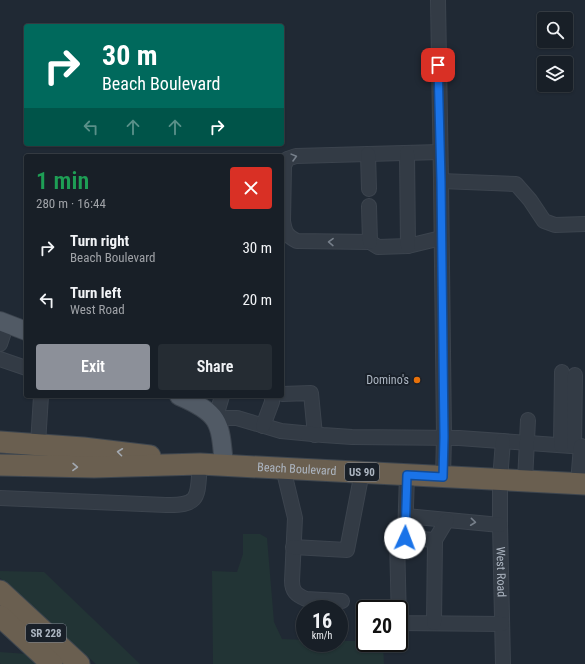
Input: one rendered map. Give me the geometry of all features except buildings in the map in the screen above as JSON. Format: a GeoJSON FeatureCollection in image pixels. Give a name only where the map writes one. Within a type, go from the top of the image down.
{"type":"FeatureCollection","features":[{"type":"Feature","properties":{"kind":"highway","name":"Beach Boulevard"},"geometry":{"type":"LineString","coordinates":[[0,442],[120,452],[200,464]]}},
{"type":"Feature","properties":{"kind":"highway","name":"Beach Boulevard"},"geometry":{"type":"LineString","coordinates":[[0,465],[139,467],[200,464],[581,484]]}},
{"type":"Feature","properties":{"kind":"highway","name":"SR 228"},"geometry":{"type":"LineString","coordinates":[[7,610],[52,664]]}},
{"type":"Feature","properties":{"kind":"highway","name":"SR 228"},"geometry":{"type":"LineString","coordinates":[[7,610],[79,664]]}},
{"type":"Feature","properties":{"kind":"main road"},"geometry":{"type":"LineString","coordinates":[[3,322],[24,330]]}},
{"type":"Feature","properties":{"kind":"main road"},"geometry":{"type":"LineString","coordinates":[[183,398],[204,409],[215,420],[221,437],[224,465]]}},
{"type":"Feature","properties":{"kind":"street"},"geometry":{"type":"LineString","coordinates":[[438,0],[444,437],[443,477]]}},
{"type":"Feature","properties":{"kind":"street"},"geometry":{"type":"LineString","coordinates":[[284,166],[287,159],[296,156],[440,152]]}},
{"type":"Feature","properties":{"kind":"street"},"geometry":{"type":"LineString","coordinates":[[407,153],[408,246]]}},
{"type":"Feature","properties":{"kind":"street"},"geometry":{"type":"LineString","coordinates":[[368,154],[369,189]]}},
{"type":"Feature","properties":{"kind":"street"},"geometry":{"type":"LineString","coordinates":[[441,181],[516,184],[530,200],[544,221],[555,225],[585,224]]}},
{"type":"Feature","properties":{"kind":"street"},"geometry":{"type":"LineString","coordinates":[[369,206],[370,242]]}},
{"type":"Feature","properties":{"kind":"street"},"geometry":{"type":"LineString","coordinates":[[284,230],[289,237],[297,241],[370,242],[378,247],[408,246],[441,238]]}},
{"type":"Feature","properties":{"kind":"street"},"geometry":{"type":"LineString","coordinates":[[0,344],[3,322]]}},
{"type":"Feature","properties":{"kind":"street"},"geometry":{"type":"LineString","coordinates":[[0,359],[24,367]]}},
{"type":"Feature","properties":{"kind":"street"},"geometry":{"type":"LineString","coordinates":[[569,373],[575,446],[581,484]]}},
{"type":"Feature","properties":{"kind":"street"},"geometry":{"type":"LineString","coordinates":[[284,394],[311,393],[315,435]]}},
{"type":"Feature","properties":{"kind":"street"},"geometry":{"type":"LineString","coordinates":[[38,444],[41,398]]}},
{"type":"Feature","properties":{"kind":"street"},"geometry":{"type":"LineString","coordinates":[[221,398],[215,420],[233,418],[281,431],[352,437],[444,437],[575,446]]}},
{"type":"Feature","properties":{"kind":"street"},"geometry":{"type":"LineString","coordinates":[[263,426],[272,402],[272,398]]}},
{"type":"Feature","properties":{"kind":"street"},"geometry":{"type":"LineString","coordinates":[[525,481],[528,420]]}},
{"type":"Feature","properties":{"kind":"street","name":"West Road"},"geometry":{"type":"LineString","coordinates":[[503,441],[500,480],[503,664]]}},
{"type":"Feature","properties":{"kind":"street"},"geometry":{"type":"LineString","coordinates":[[0,498],[182,505],[190,502],[196,497],[200,464]]}},
{"type":"Feature","properties":{"kind":"street"},"geometry":{"type":"LineString","coordinates":[[283,468],[295,518],[292,586],[296,594],[306,599],[324,600]]}},
{"type":"Feature","properties":{"kind":"street"},"geometry":{"type":"LineString","coordinates":[[294,547],[347,550],[362,472]]}},
{"type":"Feature","properties":{"kind":"street"},"geometry":{"type":"LineString","coordinates":[[405,538],[407,475]]}},
{"type":"Feature","properties":{"kind":"street"},"geometry":{"type":"LineString","coordinates":[[406,516],[500,525]]}},
{"type":"Feature","properties":{"kind":"street"},"geometry":{"type":"LineString","coordinates":[[434,623],[435,540],[447,520]]}},
{"type":"Feature","properties":{"kind":"street"},"geometry":{"type":"LineString","coordinates":[[435,540],[397,538],[400,623],[502,624]]}},
{"type":"Feature","properties":{"kind":"shaded area"},"geometry":{"type":"Polygon","coordinates":[[[243,534],[260,534],[267,538],[274,622],[282,639],[296,640],[296,652],[348,652],[348,641],[356,641],[356,652],[383,652],[384,664],[213,664],[212,571],[237,572],[243,554],[243,534]]]}},
{"type":"Feature","properties":{"kind":"shaded area"},"geometry":{"type":"Polygon","coordinates":[[[0,571],[44,572],[140,664],[96,664],[0,578],[0,571]]]}},
{"type":"Feature","properties":{"kind":"shaded area"},"geometry":{"type":"Polygon","coordinates":[[[0,652],[27,654],[37,664],[1,664],[0,652]]]}},
{"type":"Feature","properties":{"kind":"place","name":"Domino's"},"geometry":{"type":"Point","coordinates":[417,380]}},
{"type":"Feature","properties":{"kind":"route"},"geometry":{"type":"LineString","coordinates":[[405,538],[407,475],[443,477],[444,437],[441,181],[438,65]]}}]}
